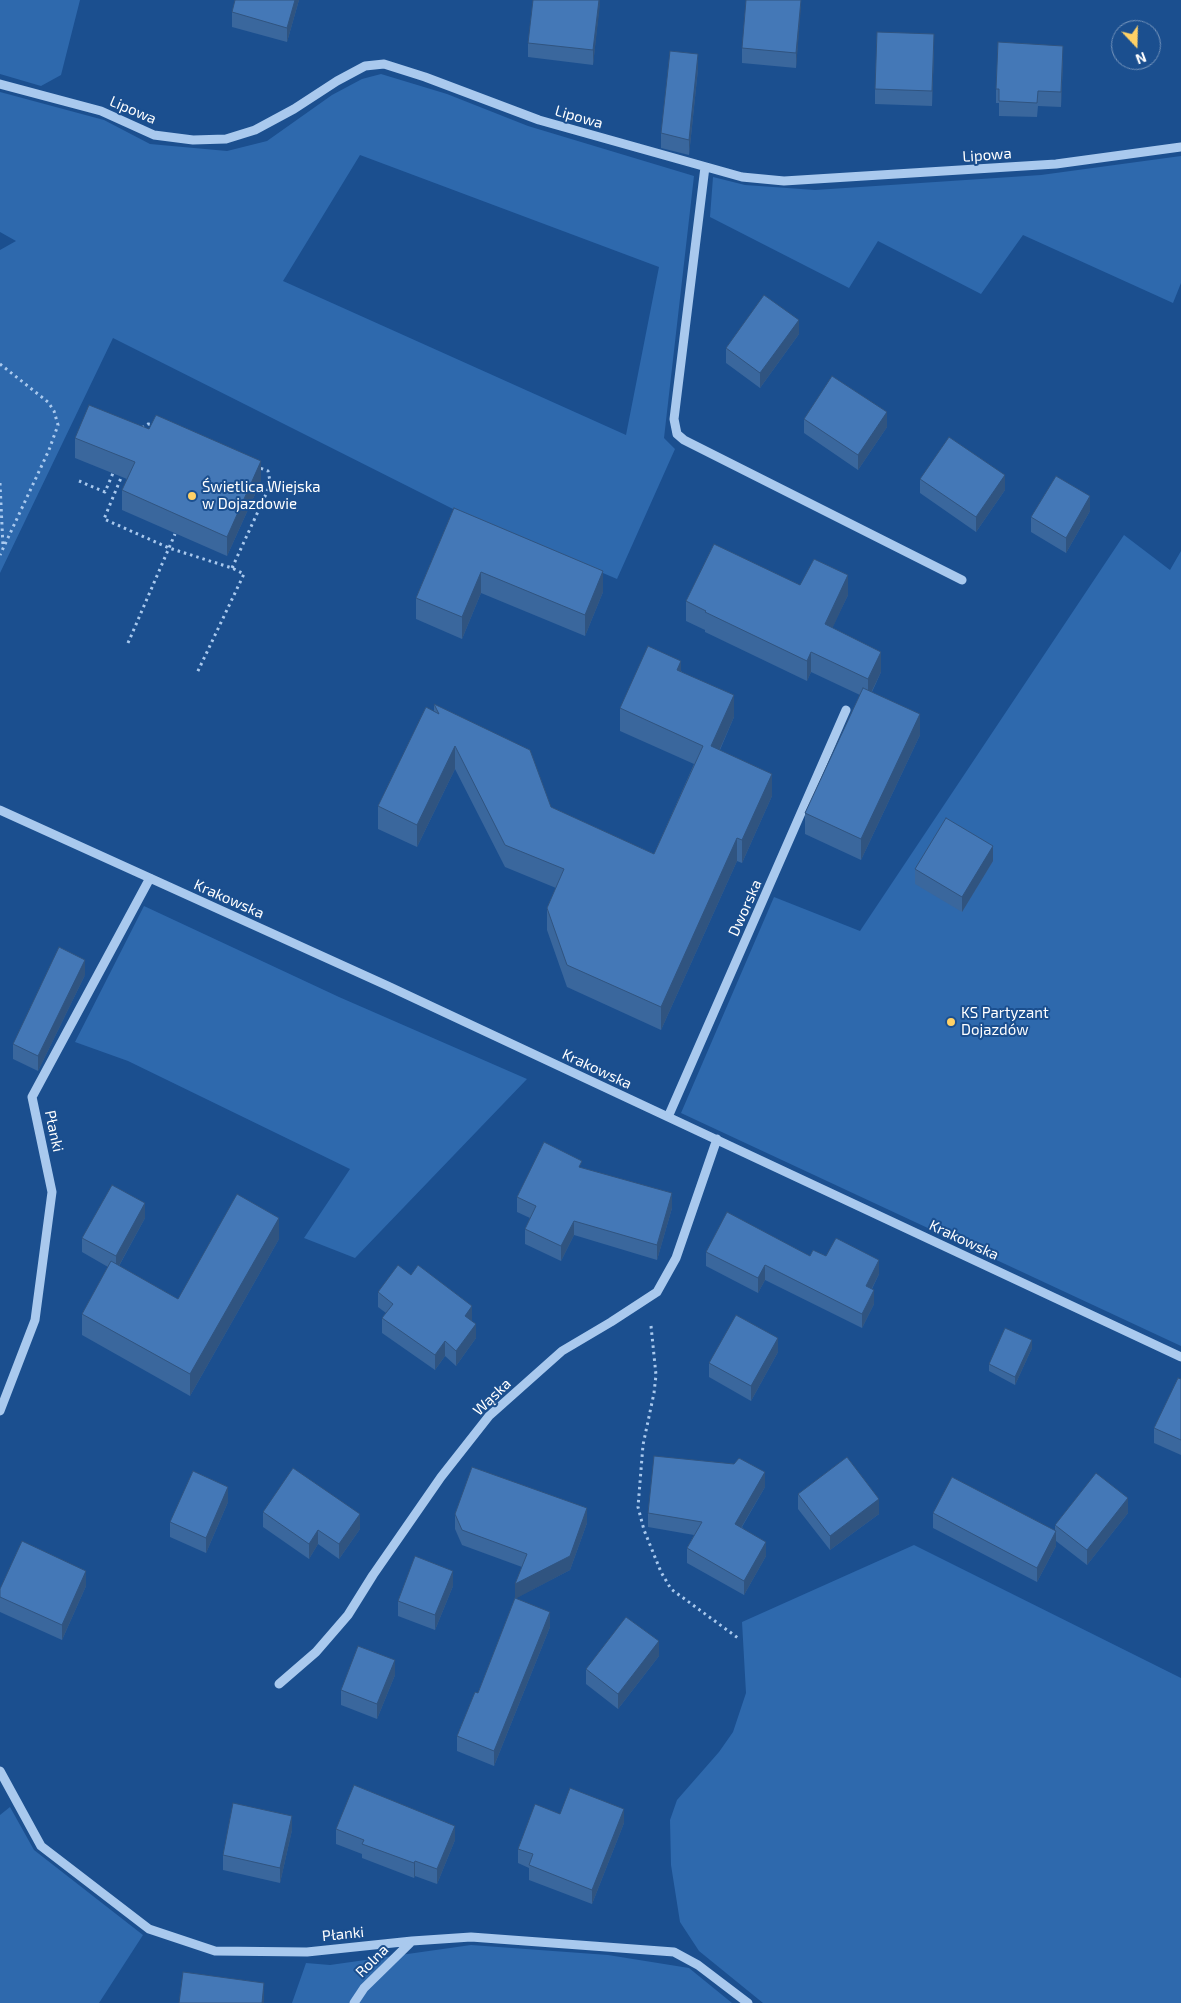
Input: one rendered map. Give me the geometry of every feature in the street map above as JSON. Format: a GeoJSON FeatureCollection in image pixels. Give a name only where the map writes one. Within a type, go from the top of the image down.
{"type":"FeatureCollection","features":[{"type":"Feature","properties":{"kind":"street","name":"Lipowa"},"geometry":{"type":"LineString","coordinates":[[0,84],[101,111],[154,135],[193,140],[226,139],[255,130],[365,66],[384,64],[539,120],[742,177],[784,182],[1056,164],[1181,147]]}},
{"type":"Feature","properties":{"kind":"street"},"geometry":{"type":"LineString","coordinates":[[705,167],[674,419],[677,434],[684,440],[962,580]]}},
{"type":"Feature","properties":{"kind":"street","name":"Dworska"},"geometry":{"type":"LineString","coordinates":[[668,1117],[846,710]]}},
{"type":"Feature","properties":{"kind":"street","name":"Krakowska"},"geometry":{"type":"LineString","coordinates":[[0,810],[388,986],[1181,1356]]}},
{"type":"Feature","properties":{"kind":"street","name":"Płanki"},"geometry":{"type":"LineString","coordinates":[[0,1411],[35,1320],[52,1192],[32,1097],[150,878]]}},
{"type":"Feature","properties":{"kind":"street","name":"Wąska"},"geometry":{"type":"LineString","coordinates":[[279,1684],[316,1652],[348,1615],[373,1575],[441,1477],[489,1416],[562,1351],[657,1292],[676,1258],[717,1139]]}},
{"type":"Feature","properties":{"kind":"street","name":"Płanki"},"geometry":{"type":"LineString","coordinates":[[0,1771],[41,1846],[149,1929],[215,1951],[307,1952],[412,1941],[471,1938],[674,1952],[698,1965],[748,2003]]}},
{"type":"Feature","properties":{"kind":"street","name":"Rolna"},"geometry":{"type":"LineString","coordinates":[[354,2003],[364,1988],[412,1941]]}},
{"type":"Feature","properties":{"kind":"path"},"geometry":{"type":"LineString","coordinates":[[0,364],[48,402],[54,411],[58,425],[49,450],[0,555]]}},
{"type":"Feature","properties":{"kind":"path"},"geometry":{"type":"LineString","coordinates":[[140,430],[148,424],[160,426]]}},
{"type":"Feature","properties":{"kind":"path"},"geometry":{"type":"LineString","coordinates":[[232,568],[267,492],[270,481],[268,471],[250,463]]}},
{"type":"Feature","properties":{"kind":"path"},"geometry":{"type":"LineString","coordinates":[[126,466],[104,519],[169,548],[232,568],[244,574],[198,673]]}},
{"type":"Feature","properties":{"kind":"path"},"geometry":{"type":"LineString","coordinates":[[79,481],[105,492],[113,473],[122,476]]}},
{"type":"Feature","properties":{"kind":"path"},"geometry":{"type":"LineString","coordinates":[[0,483],[3,548]]}},
{"type":"Feature","properties":{"kind":"path"},"geometry":{"type":"LineString","coordinates":[[128,643],[175,534]]}},
{"type":"Feature","properties":{"kind":"path"},"geometry":{"type":"LineString","coordinates":[[649,1298],[656,1375],[643,1445],[638,1507],[644,1530],[661,1572],[671,1589],[738,1638]]}},
{"type":"Feature","properties":{"kind":"shaded area"},"geometry":{"type":"Polygon","coordinates":[[[0,0],[80,0],[61,75],[41,86],[0,74],[0,0]]]}},
{"type":"Feature","properties":{"kind":"shaded area"},"geometry":{"type":"Polygon","coordinates":[[[381,74],[447,94],[528,126],[694,176],[664,438],[675,449],[617,579],[457,511],[113,338],[0,573],[0,250],[16,241],[0,232],[0,92],[104,120],[150,144],[227,151],[267,141],[332,95],[362,79],[381,74]],[[360,155],[283,281],[626,435],[659,267],[360,155]]]}},
{"type":"Feature","properties":{"kind":"shaded area"},"geometry":{"type":"Polygon","coordinates":[[[1181,156],[1181,283],[1173,303],[1023,235],[981,294],[878,241],[849,288],[710,217],[713,177],[745,185],[815,190],[1041,175],[1181,156]]]}},
{"type":"Feature","properties":{"kind":"shaded area","name":"KS Partyzant Dojazdów"},"geometry":{"type":"Polygon","coordinates":[[[1124,535],[1170,570],[1181,551],[1181,1346],[681,1113],[774,897],[860,931],[1124,535]]]}},
{"type":"Feature","properties":{"kind":"shaded area"},"geometry":{"type":"Polygon","coordinates":[[[144,906],[339,997],[527,1079],[355,1258],[304,1238],[350,1169],[128,1061],[75,1042],[144,906]]]}},
{"type":"Feature","properties":{"kind":"shaded area"},"geometry":{"type":"Polygon","coordinates":[[[914,1545],[1181,1678],[1181,2003],[763,2003],[699,1951],[680,1922],[671,1865],[670,1820],[677,1800],[719,1752],[733,1732],[746,1693],[742,1622],[914,1545]]]}},
{"type":"Feature","properties":{"kind":"shaded area"},"geometry":{"type":"Polygon","coordinates":[[[10,1807],[34,1850],[143,1935],[99,2003],[0,2003],[0,1815],[10,1807]]]}},
{"type":"Feature","properties":{"kind":"shaded area"},"geometry":{"type":"Polygon","coordinates":[[[471,1945],[608,1955],[689,1968],[732,2003],[292,2003],[306,1963],[330,1965],[471,1945]]]}},
{"type":"Feature","properties":{"kind":"building"},"geometry":{"type":"Polygon","coordinates":[[[235,0],[295,0],[287,28],[232,12],[235,0]]]}},
{"type":"Feature","properties":{"kind":"building"},"geometry":{"type":"Polygon","coordinates":[[[533,0],[599,0],[593,50],[528,43],[533,0]]]}},
{"type":"Feature","properties":{"kind":"building"},"geometry":{"type":"Polygon","coordinates":[[[746,0],[801,0],[796,53],[742,48],[746,0]]]}},
{"type":"Feature","properties":{"kind":"building"},"geometry":{"type":"Polygon","coordinates":[[[877,32],[934,34],[932,91],[875,89],[877,32]]]}},
{"type":"Feature","properties":{"kind":"building"},"geometry":{"type":"Polygon","coordinates":[[[998,42],[1063,46],[1061,92],[1038,91],[1037,103],[999,101],[999,89],[996,89],[998,42]]]}},
{"type":"Feature","properties":{"kind":"building"},"geometry":{"type":"Polygon","coordinates":[[[670,51],[698,54],[689,140],[661,133],[670,51]]]}},
{"type":"Feature","properties":{"kind":"building"},"geometry":{"type":"Polygon","coordinates":[[[764,295],[799,320],[760,373],[726,348],[764,295]]]}},
{"type":"Feature","properties":{"kind":"building"},"geometry":{"type":"Polygon","coordinates":[[[832,376],[887,412],[858,455],[804,419],[832,376]]]}},
{"type":"Feature","properties":{"kind":"building"},"geometry":{"type":"Polygon","coordinates":[[[89,405],[149,429],[156,415],[261,461],[227,537],[122,490],[135,462],[75,438],[89,405]]]}},
{"type":"Feature","properties":{"kind":"building"},"geometry":{"type":"Polygon","coordinates":[[[949,437],[1005,475],[976,517],[920,479],[949,437]]]}},
{"type":"Feature","properties":{"kind":"building"},"geometry":{"type":"Polygon","coordinates":[[[1056,476],[1090,496],[1066,538],[1031,517],[1056,476]]]}},
{"type":"Feature","properties":{"kind":"building"},"geometry":{"type":"Polygon","coordinates":[[[454,508],[603,571],[585,615],[481,572],[462,617],[416,598],[454,508]]]}},
{"type":"Feature","properties":{"kind":"building"},"geometry":{"type":"Polygon","coordinates":[[[714,544],[800,585],[814,559],[848,575],[825,624],[881,652],[868,679],[811,652],[807,661],[686,601],[714,544]]]}},
{"type":"Feature","properties":{"kind":"building"},"geometry":{"type":"Polygon","coordinates":[[[648,646],[681,661],[677,670],[734,695],[711,746],[772,774],[742,840],[737,838],[661,1007],[567,965],[547,908],[564,869],[505,845],[455,746],[417,825],[378,806],[426,707],[439,714],[434,704],[530,750],[551,807],[654,854],[703,746],[620,708],[648,646]]]}},
{"type":"Feature","properties":{"kind":"building"},"geometry":{"type":"Polygon","coordinates":[[[863,688],[920,714],[861,839],[805,813],[863,688]]]}},
{"type":"Feature","properties":{"kind":"building"},"geometry":{"type":"Polygon","coordinates":[[[946,818],[993,846],[962,897],[915,869],[946,818]]]}},
{"type":"Feature","properties":{"kind":"building"},"geometry":{"type":"Polygon","coordinates":[[[59,947],[85,960],[38,1056],[13,1044],[59,947]]]}},
{"type":"Feature","properties":{"kind":"building"},"geometry":{"type":"Polygon","coordinates":[[[544,1142],[582,1161],[579,1167],[672,1193],[657,1245],[574,1221],[561,1246],[525,1229],[536,1206],[517,1197],[544,1142]]]}},
{"type":"Feature","properties":{"kind":"building"},"geometry":{"type":"Polygon","coordinates":[[[112,1185],[145,1203],[116,1256],[82,1238],[112,1185]]]}},
{"type":"Feature","properties":{"kind":"building"},"geometry":{"type":"Polygon","coordinates":[[[237,1194],[279,1218],[190,1374],[82,1314],[111,1261],[178,1299],[237,1194]]]}},
{"type":"Feature","properties":{"kind":"building"},"geometry":{"type":"Polygon","coordinates":[[[727,1212],[810,1256],[813,1250],[826,1256],[836,1238],[879,1260],[866,1286],[874,1290],[862,1314],[765,1265],[758,1278],[706,1252],[727,1212]]]}},
{"type":"Feature","properties":{"kind":"building"},"geometry":{"type":"Polygon","coordinates":[[[398,1265],[411,1275],[418,1265],[472,1306],[465,1316],[476,1324],[456,1351],[445,1341],[435,1355],[382,1318],[393,1304],[378,1292],[398,1265]]]}},
{"type":"Feature","properties":{"kind":"building"},"geometry":{"type":"Polygon","coordinates":[[[736,1315],[778,1338],[751,1386],[709,1363],[736,1315]]]}},
{"type":"Feature","properties":{"kind":"building"},"geometry":{"type":"Polygon","coordinates":[[[1005,1328],[1032,1340],[1015,1377],[989,1364],[1005,1328]]]}},
{"type":"Feature","properties":{"kind":"building"},"geometry":{"type":"Polygon","coordinates":[[[1178,1378],[1181,1379],[1181,1440],[1154,1428],[1178,1378]]]}},
{"type":"Feature","properties":{"kind":"building"},"geometry":{"type":"Polygon","coordinates":[[[654,1456],[734,1464],[739,1458],[765,1472],[735,1524],[766,1542],[744,1581],[687,1548],[702,1522],[648,1513],[654,1456]]]}},
{"type":"Feature","properties":{"kind":"building"},"geometry":{"type":"Polygon","coordinates":[[[847,1457],[879,1499],[830,1536],[798,1494],[847,1457]]]}},
{"type":"Feature","properties":{"kind":"building"},"geometry":{"type":"Polygon","coordinates":[[[472,1467],[587,1508],[570,1556],[515,1584],[527,1554],[462,1530],[455,1514],[472,1467]]]}},
{"type":"Feature","properties":{"kind":"building"},"geometry":{"type":"Polygon","coordinates":[[[293,1468],[360,1514],[339,1544],[318,1530],[309,1544],[263,1512],[293,1468]]]}},
{"type":"Feature","properties":{"kind":"building"},"geometry":{"type":"Polygon","coordinates":[[[193,1471],[228,1487],[206,1538],[170,1522],[193,1471]]]}},
{"type":"Feature","properties":{"kind":"building"},"geometry":{"type":"Polygon","coordinates":[[[1096,1473],[1128,1498],[1087,1550],[1055,1525],[1096,1473]]]}},
{"type":"Feature","properties":{"kind":"building"},"geometry":{"type":"Polygon","coordinates":[[[952,1477],[1056,1531],[1037,1568],[933,1513],[952,1477]]]}},
{"type":"Feature","properties":{"kind":"building"},"geometry":{"type":"Polygon","coordinates":[[[22,1541],[86,1571],[62,1625],[0,1597],[0,1589],[22,1541]]]}},
{"type":"Feature","properties":{"kind":"building"},"geometry":{"type":"Polygon","coordinates":[[[415,1556],[453,1571],[435,1615],[398,1601],[415,1556]]]}},
{"type":"Feature","properties":{"kind":"building"},"geometry":{"type":"Polygon","coordinates":[[[515,1598],[550,1612],[494,1751],[457,1736],[475,1692],[478,1693],[515,1598]]]}},
{"type":"Feature","properties":{"kind":"building"},"geometry":{"type":"Polygon","coordinates":[[[626,1617],[659,1641],[618,1694],[586,1669],[626,1617]]]}},
{"type":"Feature","properties":{"kind":"building"},"geometry":{"type":"Polygon","coordinates":[[[358,1646],[395,1660],[377,1704],[341,1690],[358,1646]]]}},
{"type":"Feature","properties":{"kind":"building"},"geometry":{"type":"Polygon","coordinates":[[[354,1785],[455,1826],[437,1869],[415,1861],[414,1863],[362,1844],[364,1840],[336,1829],[354,1785]]]}},
{"type":"Feature","properties":{"kind":"building"},"geometry":{"type":"Polygon","coordinates":[[[570,1788],[624,1809],[592,1890],[529,1865],[533,1854],[518,1849],[535,1804],[560,1814],[570,1788]]]}},
{"type":"Feature","properties":{"kind":"building"},"geometry":{"type":"Polygon","coordinates":[[[233,1803],[292,1816],[280,1868],[223,1855],[233,1803]]]}},
{"type":"Feature","properties":{"kind":"building"},"geometry":{"type":"Polygon","coordinates":[[[183,1972],[264,1983],[262,2003],[179,2003],[183,1972]]]}},
{"type":"Feature","properties":{"kind":"place","name":"Świetlica Wiejska w Dojazdowie"},"geometry":{"type":"Point","coordinates":[192,496]}},
{"type":"Feature","properties":{"kind":"place","name":"KS Partyzant Dojazdów"},"geometry":{"type":"Point","coordinates":[951,1022]}}]}
